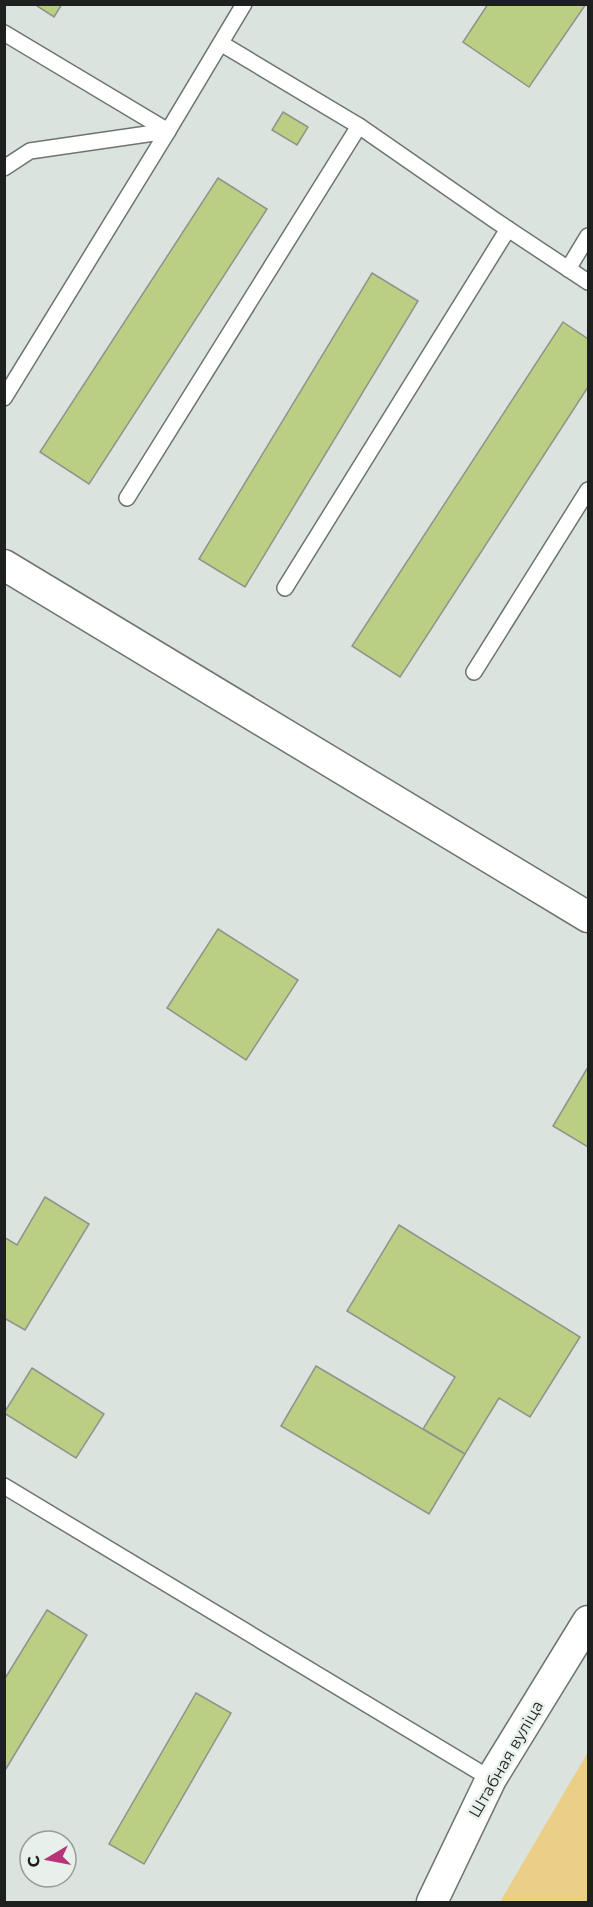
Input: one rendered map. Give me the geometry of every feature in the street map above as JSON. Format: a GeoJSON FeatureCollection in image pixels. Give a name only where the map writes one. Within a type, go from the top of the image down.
{"type":"FeatureCollection","features":[{"type":"Feature","properties":{"kind":"street"},"geometry":{"type":"LineString","coordinates":[[4,565],[588,917]]}},
{"type":"Feature","properties":{"kind":"street","name":"Штабная вуліца"},"geometry":{"type":"LineString","coordinates":[[432,1902],[491,1779],[588,1621]]}},
{"type":"Feature","properties":{"kind":"lane"},"geometry":{"type":"LineString","coordinates":[[4,398],[222,44],[244,4]]}},
{"type":"Feature","properties":{"kind":"lane"},"geometry":{"type":"LineString","coordinates":[[4,33],[168,131]]}},
{"type":"Feature","properties":{"kind":"lane"},"geometry":{"type":"LineString","coordinates":[[222,44],[359,126],[588,282]]}},
{"type":"Feature","properties":{"kind":"lane"},"geometry":{"type":"LineString","coordinates":[[127,498],[359,126]]}},
{"type":"Feature","properties":{"kind":"lane"},"geometry":{"type":"LineString","coordinates":[[4,168],[30,151],[168,131]]}},
{"type":"Feature","properties":{"kind":"lane"},"geometry":{"type":"LineString","coordinates":[[285,588],[508,229]]}},
{"type":"Feature","properties":{"kind":"lane"},"geometry":{"type":"LineString","coordinates":[[568,269],[588,236]]}},
{"type":"Feature","properties":{"kind":"lane"},"geometry":{"type":"LineString","coordinates":[[474,672],[588,489]]}},
{"type":"Feature","properties":{"kind":"lane"},"geometry":{"type":"LineString","coordinates":[[4,1486],[491,1779]]}},
{"type":"Feature","properties":{"kind":"shaded area"},"geometry":{"type":"Polygon","coordinates":[[[588,1752],[588,1902],[500,1902],[588,1752]]]}},
{"type":"Feature","properties":{"kind":"building"},"geometry":{"type":"Polygon","coordinates":[[[34,4],[62,4],[54,17],[34,4]]]}},
{"type":"Feature","properties":{"kind":"building"},"geometry":{"type":"Polygon","coordinates":[[[488,4],[586,4],[529,87],[463,42],[488,4]]]}},
{"type":"Feature","properties":{"kind":"building"},"geometry":{"type":"Polygon","coordinates":[[[283,112],[308,127],[297,145],[272,130],[283,112]]]}},
{"type":"Feature","properties":{"kind":"building"},"geometry":{"type":"Polygon","coordinates":[[[218,178],[267,209],[89,484],[40,452],[218,178]]]}},
{"type":"Feature","properties":{"kind":"building"},"geometry":{"type":"Polygon","coordinates":[[[372,273],[418,301],[245,587],[199,559],[372,273]]]}},
{"type":"Feature","properties":{"kind":"building"},"geometry":{"type":"Polygon","coordinates":[[[563,322],[588,339],[588,387],[400,677],[352,646],[563,322]]]}},
{"type":"Feature","properties":{"kind":"building"},"geometry":{"type":"Polygon","coordinates":[[[218,929],[298,980],[246,1060],[167,1008],[218,929]]]}},
{"type":"Feature","properties":{"kind":"building"},"geometry":{"type":"Polygon","coordinates":[[[588,1067],[588,1147],[553,1126],[588,1067]]]}},
{"type":"Feature","properties":{"kind":"building"},"geometry":{"type":"Polygon","coordinates":[[[45,1197],[89,1224],[25,1330],[4,1318],[4,1237],[17,1245],[45,1197]]]}},
{"type":"Feature","properties":{"kind":"building"},"geometry":{"type":"Polygon","coordinates":[[[399,1225],[580,1337],[530,1417],[499,1398],[465,1454],[423,1429],[455,1377],[347,1311],[399,1225]]]}},
{"type":"Feature","properties":{"kind":"building"},"geometry":{"type":"Polygon","coordinates":[[[316,1366],[465,1454],[429,1514],[281,1426],[316,1366]]]}},
{"type":"Feature","properties":{"kind":"building"},"geometry":{"type":"Polygon","coordinates":[[[32,1368],[104,1414],[76,1458],[4,1413],[32,1368]]]}},
{"type":"Feature","properties":{"kind":"building"},"geometry":{"type":"Polygon","coordinates":[[[47,1610],[87,1635],[4,1772],[4,1680],[47,1610]]]}},
{"type":"Feature","properties":{"kind":"building"},"geometry":{"type":"Polygon","coordinates":[[[196,1693],[231,1713],[144,1864],[109,1844],[196,1693]]]}}]}
